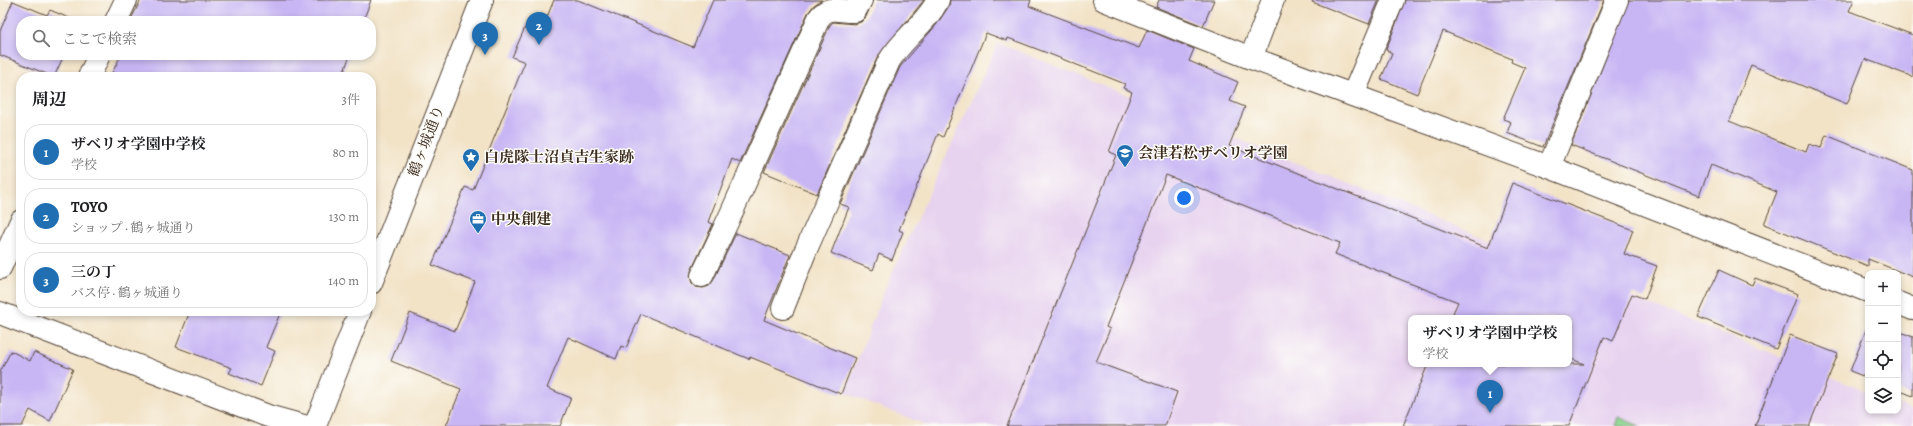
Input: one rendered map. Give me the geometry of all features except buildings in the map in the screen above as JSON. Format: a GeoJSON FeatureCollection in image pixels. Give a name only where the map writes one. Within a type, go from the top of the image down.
{"type":"FeatureCollection","features":[{"type":"Feature","properties":{"kind":"main road"},"geometry":{"type":"LineString","coordinates":[[118,16],[125,0]]}},
{"type":"Feature","properties":{"kind":"main road","name":"鶴ヶ城通り"},"geometry":{"type":"LineString","coordinates":[[376,270],[482,0]]}},
{"type":"Feature","properties":{"kind":"main road"},"geometry":{"type":"LineString","coordinates":[[702,276],[819,18],[824,11],[832,9],[846,12],[855,11],[861,0]]}},
{"type":"Feature","properties":{"kind":"main road"},"geometry":{"type":"LineString","coordinates":[[783,308],[805,252],[889,61],[905,38],[932,12],[938,0]]}},
{"type":"Feature","properties":{"kind":"main road"},"geometry":{"type":"LineString","coordinates":[[1104,0],[1251,58],[1548,167],[1865,290]]}},
{"type":"Feature","properties":{"kind":"main road"},"geometry":{"type":"LineString","coordinates":[[1251,58],[1273,0]]}},
{"type":"Feature","properties":{"kind":"main road"},"geometry":{"type":"LineString","coordinates":[[1353,95],[1393,0]]}},
{"type":"Feature","properties":{"kind":"main road"},"geometry":{"type":"LineString","coordinates":[[1548,167],[1617,0]]}},
{"type":"Feature","properties":{"kind":"main road"},"geometry":{"type":"LineString","coordinates":[[90,72],[96,60]]}},
{"type":"Feature","properties":{"kind":"main road"},"geometry":{"type":"LineString","coordinates":[[0,268],[16,232]]}},
{"type":"Feature","properties":{"kind":"main road"},"geometry":{"type":"LineString","coordinates":[[1901,304],[1913,309]]}},
{"type":"Feature","properties":{"kind":"main road"},"geometry":{"type":"LineString","coordinates":[[0,313],[268,416],[304,426]]}},
{"type":"Feature","properties":{"kind":"main road"},"geometry":{"type":"LineString","coordinates":[[315,426],[358,316]]}},
{"type":"Feature","properties":{"kind":"shaded area","name":"会津若松ザベリオ学園"},"geometry":{"type":"Polygon","coordinates":[[[998,43],[1865,391],[1865,414],[1901,414],[1901,405],[1913,410],[1913,426],[929,426],[845,393],[883,293],[998,43]]]}},
{"type":"Feature","properties":{"kind":"green space"},"geometry":{"type":"Polygon","coordinates":[[[1618,417],[1640,426],[1615,426],[1618,417]]]}},
{"type":"Feature","properties":{"kind":"place","name":"TOYO"},"geometry":{"type":"Point","coordinates":[539,45]}},
{"type":"Feature","properties":{"kind":"place","name":"三の丁"},"geometry":{"type":"Point","coordinates":[485,55]}},
{"type":"Feature","properties":{"kind":"place","name":"会津若松ザベリオ学園"},"geometry":{"type":"Point","coordinates":[1125,168]}},
{"type":"Feature","properties":{"kind":"place","name":"白虎隊士沼貞吉生家跡"},"geometry":{"type":"Point","coordinates":[471,172]}},
{"type":"Feature","properties":{"kind":"place","name":"中央創建"},"geometry":{"type":"Point","coordinates":[478,234]}},
{"type":"Feature","properties":{"kind":"place","name":"ザベリオ学園中学校"},"geometry":{"type":"Point","coordinates":[1490,413]}}]}
